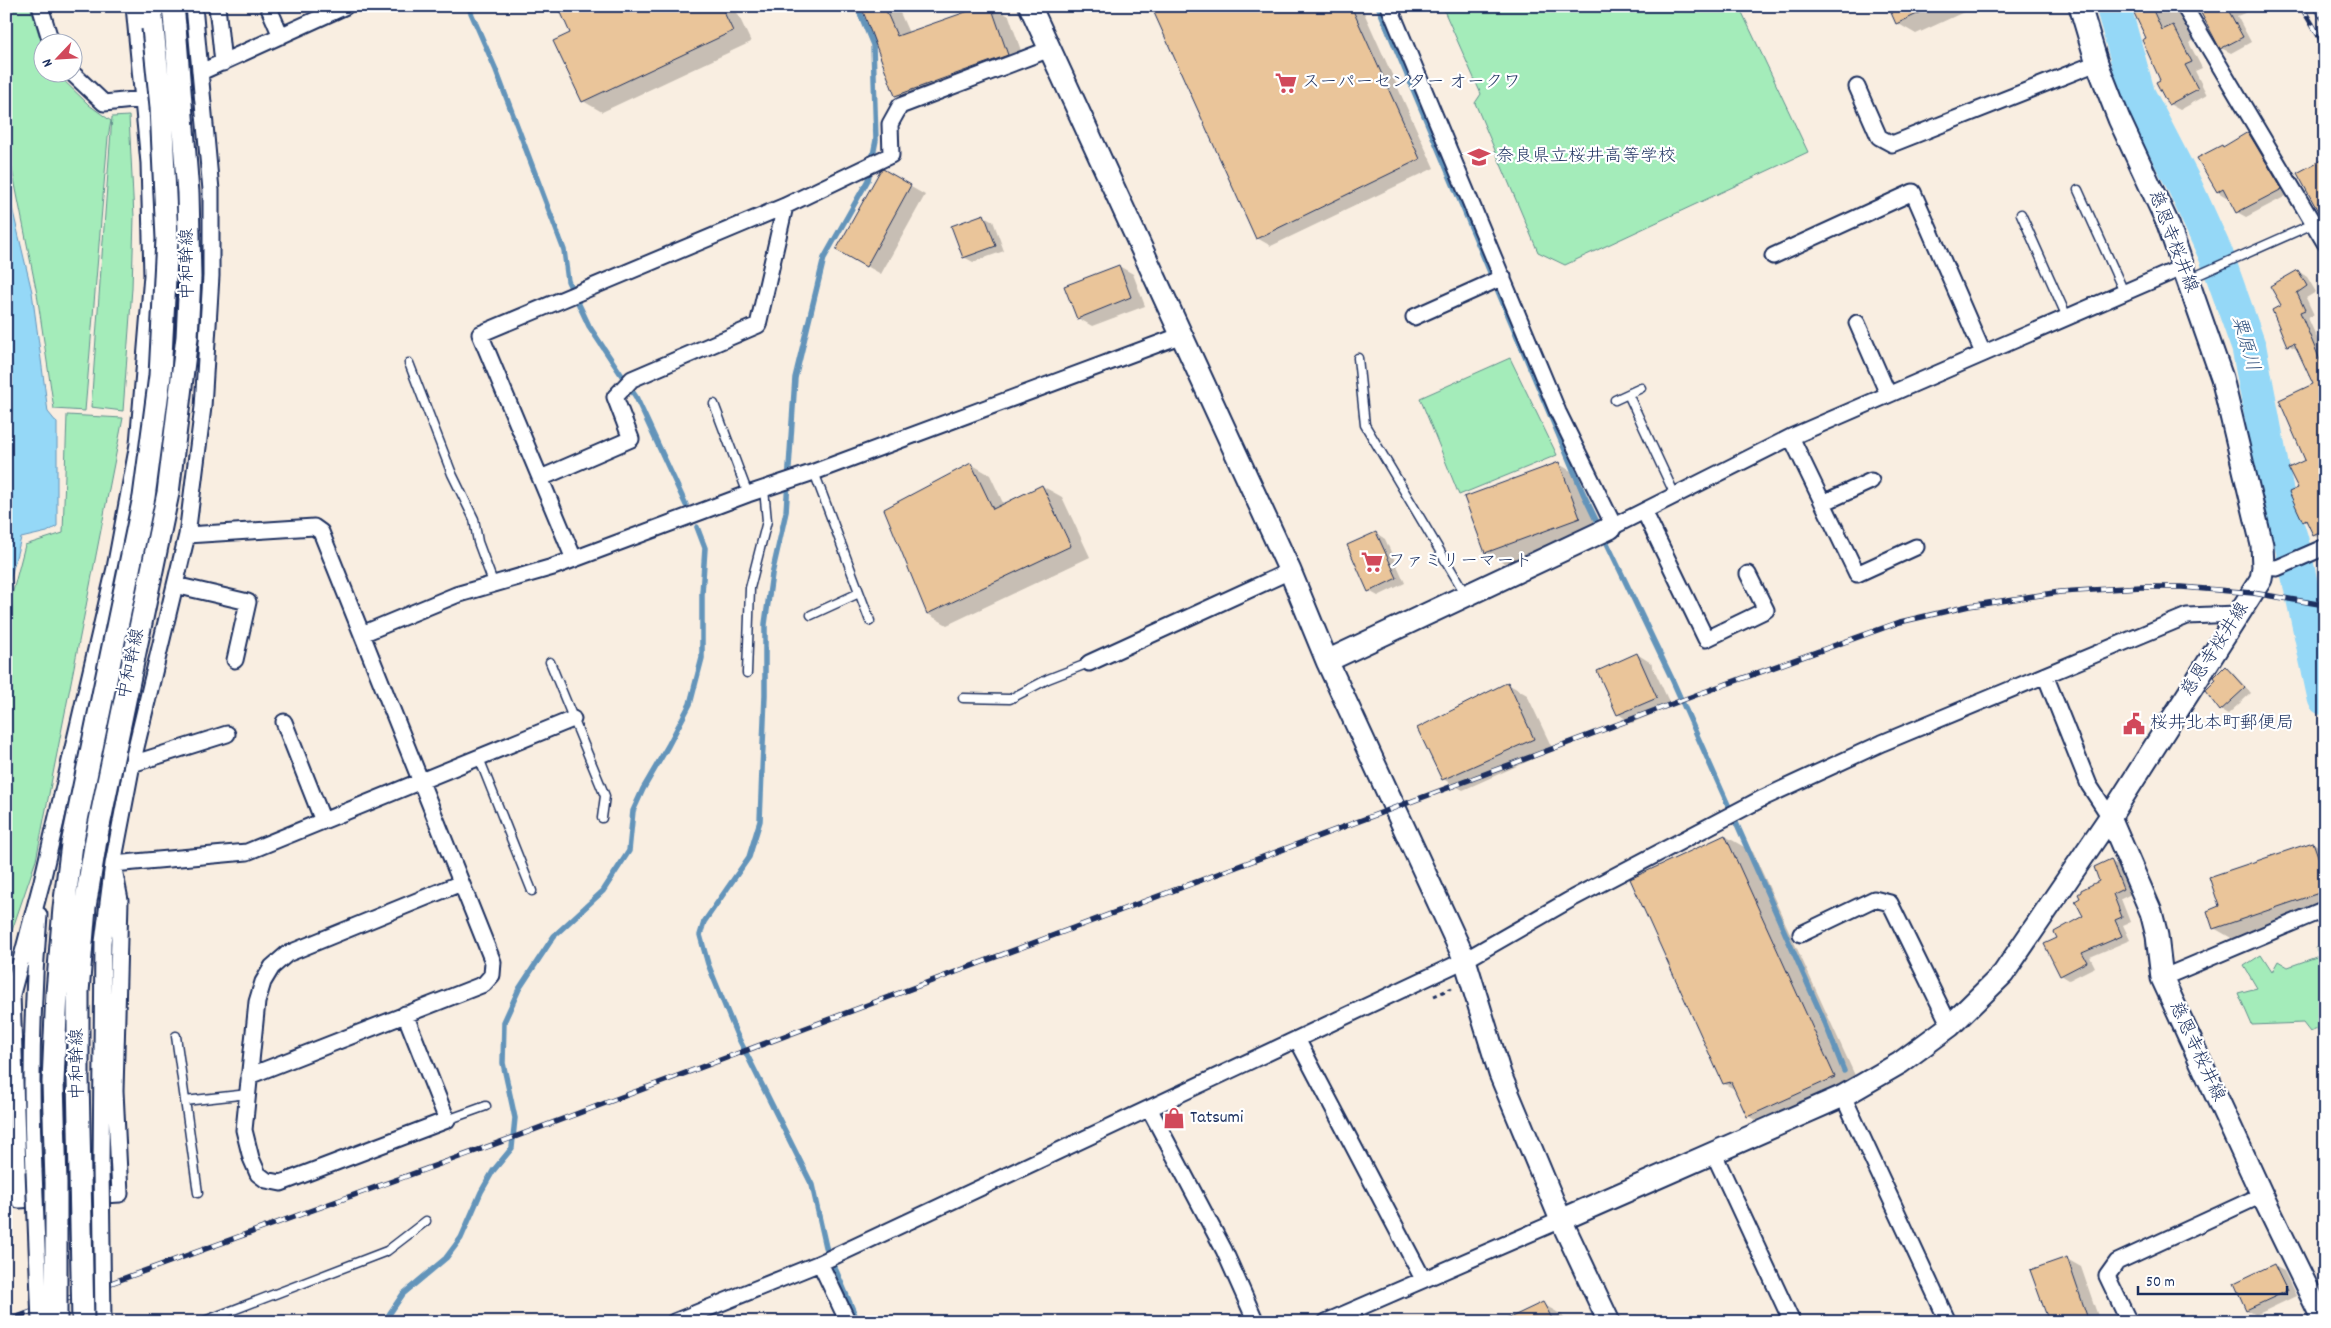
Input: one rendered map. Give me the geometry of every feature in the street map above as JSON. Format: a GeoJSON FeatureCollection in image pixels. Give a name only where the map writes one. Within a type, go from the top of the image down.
{"type":"FeatureCollection","features":[{"type":"Feature","properties":{"kind":"main road","name":"中和幹線"},"geometry":{"type":"LineString","coordinates":[[56,1322],[56,1183],[53,1082],[56,992],[64,908],[72,844],[144,497],[160,376],[167,239],[161,107],[151,6]]}},
{"type":"Feature","properties":{"kind":"main road"},"geometry":{"type":"LineString","coordinates":[[1030,6],[1290,571],[1327,661],[1465,960],[1500,1074],[1561,1220],[1609,1322]]}},
{"type":"Feature","properties":{"kind":"main road","name":"慈恩寺桜井線"},"geometry":{"type":"LineString","coordinates":[[2080,6],[2097,63],[2119,119],[2192,273],[2222,378],[2262,545],[2270,567],[2237,614],[2110,817],[2151,912],[2157,936],[2162,978],[2262,1195],[2324,1322]]}},
{"type":"Feature","properties":{"kind":"main road","name":"中和幹線"},"geometry":{"type":"LineString","coordinates":[[83,1322],[78,992],[85,907],[98,831],[168,492],[187,337],[190,277],[188,194],[174,16]]}},
{"type":"Feature","properties":{"kind":"main road"},"geometry":{"type":"LineString","coordinates":[[1327,661],[1605,530]]}},
{"type":"Feature","properties":{"kind":"main road"},"geometry":{"type":"LineString","coordinates":[[1561,1220],[1843,1096],[1900,1063],[1950,1026],[2003,974],[2110,817]]}},
{"type":"Feature","properties":{"kind":"street"},"geometry":{"type":"LineString","coordinates":[[40,6],[48,32]]}},
{"type":"Feature","properties":{"kind":"street"},"geometry":{"type":"LineString","coordinates":[[113,864],[120,900],[115,1091],[120,1194],[19,1200],[12,994],[42,881],[115,568],[138,444],[152,275],[149,163],[134,6]]}},
{"type":"Feature","properties":{"kind":"street"},"geometry":{"type":"LineString","coordinates":[[103,1322],[101,1168],[103,942],[113,864],[132,764],[187,534],[202,407],[211,276],[211,190],[194,6]]}},
{"type":"Feature","properties":{"kind":"street"},"geometry":{"type":"LineString","coordinates":[[217,6],[223,63]]}},
{"type":"Feature","properties":{"kind":"street"},"geometry":{"type":"LineString","coordinates":[[268,6],[281,36]]}},
{"type":"Feature","properties":{"kind":"street"},"geometry":{"type":"LineString","coordinates":[[201,72],[346,6]]}},
{"type":"Feature","properties":{"kind":"street"},"geometry":{"type":"LineString","coordinates":[[1389,6],[1558,412],[1605,530],[1791,437],[1983,352],[2124,292],[2192,273]]}},
{"type":"Feature","properties":{"kind":"street"},"geometry":{"type":"LineString","coordinates":[[2184,6],[2319,220],[2325,243]]}},
{"type":"Feature","properties":{"kind":"street"},"geometry":{"type":"LineString","coordinates":[[574,559],[480,334],[785,206],[890,155],[890,124],[900,106],[1050,49]]}},
{"type":"Feature","properties":{"kind":"street"},"geometry":{"type":"LineString","coordinates":[[1857,87],[1879,137],[1892,144],[2097,63]]}},
{"type":"Feature","properties":{"kind":"street"},"geometry":{"type":"LineString","coordinates":[[82,82],[104,102],[143,99]]}},
{"type":"Feature","properties":{"kind":"street"},"geometry":{"type":"LineString","coordinates":[[1773,256],[1912,192],[1983,352]]}},
{"type":"Feature","properties":{"kind":"street"},"geometry":{"type":"LineString","coordinates":[[540,478],[632,439],[615,397],[627,383],[758,325],[785,206]]}},
{"type":"Feature","properties":{"kind":"street"},"geometry":{"type":"LineString","coordinates":[[1414,317],[1501,278]]}},
{"type":"Feature","properties":{"kind":"street"},"geometry":{"type":"LineString","coordinates":[[1857,323],[1888,394]]}},
{"type":"Feature","properties":{"kind":"street"},"geometry":{"type":"LineString","coordinates":[[362,634],[456,595],[494,585],[574,559],[1182,335]]}},
{"type":"Feature","properties":{"kind":"street"},"geometry":{"type":"LineString","coordinates":[[1791,437],[1857,574],[1916,548]]}},
{"type":"Feature","properties":{"kind":"street"},"geometry":{"type":"LineString","coordinates":[[1823,503],[1871,481]]}},
{"type":"Feature","properties":{"kind":"street"},"geometry":{"type":"LineString","coordinates":[[1644,511],[1706,639],[1766,610],[1748,574]]}},
{"type":"Feature","properties":{"kind":"street"},"geometry":{"type":"LineString","coordinates":[[187,534],[314,527],[320,532],[493,962],[492,975],[484,984],[249,1076]]}},
{"type":"Feature","properties":{"kind":"street"},"geometry":{"type":"LineString","coordinates":[[2270,567],[2318,550]]}},
{"type":"Feature","properties":{"kind":"street"},"geometry":{"type":"LineString","coordinates":[[1089,663],[1290,571]]}},
{"type":"Feature","properties":{"kind":"street"},"geometry":{"type":"LineString","coordinates":[[175,585],[248,602],[235,660]]}},
{"type":"Feature","properties":{"kind":"street"},"geometry":{"type":"LineString","coordinates":[[674,1322],[820,1263],[1150,1110],[1465,960],[1557,907],[1725,817],[1882,743],[2187,616],[2237,614]]}},
{"type":"Feature","properties":{"kind":"street"},"geometry":{"type":"LineString","coordinates":[[2044,675],[2089,785],[2110,817]]}},
{"type":"Feature","properties":{"kind":"street"},"geometry":{"type":"LineString","coordinates":[[113,864],[247,852],[573,719]]}},
{"type":"Feature","properties":{"kind":"street"},"geometry":{"type":"LineString","coordinates":[[284,722],[323,821]]}},
{"type":"Feature","properties":{"kind":"street"},"geometry":{"type":"LineString","coordinates":[[132,764],[227,734]]}},
{"type":"Feature","properties":{"kind":"street"},"geometry":{"type":"LineString","coordinates":[[40,1322],[30,1090],[32,996],[42,881]]}},
{"type":"Feature","properties":{"kind":"street"},"geometry":{"type":"LineString","coordinates":[[405,1014],[447,1120],[281,1183],[266,1180],[258,1174],[251,1158],[244,1130],[257,1002],[263,982],[272,967],[287,954],[461,883]]}},
{"type":"Feature","properties":{"kind":"street"},"geometry":{"type":"LineString","coordinates":[[1801,934],[1874,898],[1890,903],[1950,1026]]}},
{"type":"Feature","properties":{"kind":"street"},"geometry":{"type":"LineString","coordinates":[[2162,978],[2325,909]]}},
{"type":"Feature","properties":{"kind":"street"},"geometry":{"type":"LineString","coordinates":[[1297,1039],[1423,1279]]}},
{"type":"Feature","properties":{"kind":"street"},"geometry":{"type":"LineString","coordinates":[[1843,1096],[1948,1322]]}},
{"type":"Feature","properties":{"kind":"street"},"geometry":{"type":"LineString","coordinates":[[1150,1110],[1224,1250],[1256,1322]]}},
{"type":"Feature","properties":{"kind":"street"},"geometry":{"type":"LineString","coordinates":[[1714,1154],[1792,1322]]}},
{"type":"Feature","properties":{"kind":"street"},"geometry":{"type":"LineString","coordinates":[[2129,1322],[2107,1276],[2117,1262],[2262,1195]]}},
{"type":"Feature","properties":{"kind":"street"},"geometry":{"type":"LineString","coordinates":[[1326,1322],[1561,1220]]}},
{"type":"Feature","properties":{"kind":"street"},"geometry":{"type":"LineString","coordinates":[[820,1263],[848,1322]]}},
{"type":"Feature","properties":{"kind":"lane"},"geometry":{"type":"LineString","coordinates":[[2078,190],[2124,292]]}},
{"type":"Feature","properties":{"kind":"lane"},"geometry":{"type":"LineString","coordinates":[[2022,214],[2067,317]]}},
{"type":"Feature","properties":{"kind":"lane"},"geometry":{"type":"LineString","coordinates":[[2192,273],[2254,250],[2319,220]]}},
{"type":"Feature","properties":{"kind":"lane"},"geometry":{"type":"LineString","coordinates":[[1358,358],[1365,425],[1466,595]]}},
{"type":"Feature","properties":{"kind":"lane"},"geometry":{"type":"LineString","coordinates":[[409,363],[452,474],[474,519],[478,542],[494,585]]}},
{"type":"Feature","properties":{"kind":"lane"},"geometry":{"type":"LineString","coordinates":[[1616,400],[1642,388]]}},
{"type":"Feature","properties":{"kind":"lane"},"geometry":{"type":"LineString","coordinates":[[1628,394],[1675,495]]}},
{"type":"Feature","properties":{"kind":"lane"},"geometry":{"type":"LineString","coordinates":[[714,404],[748,494]]}},
{"type":"Feature","properties":{"kind":"lane"},"geometry":{"type":"LineString","coordinates":[[814,472],[870,621]]}},
{"type":"Feature","properties":{"kind":"lane"},"geometry":{"type":"LineString","coordinates":[[747,673],[750,588],[767,521],[764,488]]}},
{"type":"Feature","properties":{"kind":"lane"},"geometry":{"type":"LineString","coordinates":[[811,615],[859,593]]}},
{"type":"Feature","properties":{"kind":"lane"},"geometry":{"type":"LineString","coordinates":[[550,662],[605,796],[602,818]]}},
{"type":"Feature","properties":{"kind":"lane"},"geometry":{"type":"LineString","coordinates":[[963,698],[1010,699],[1048,679],[1089,663]]}},
{"type":"Feature","properties":{"kind":"lane"},"geometry":{"type":"LineString","coordinates":[[479,758],[532,891]]}},
{"type":"Feature","properties":{"kind":"lane"},"geometry":{"type":"LineString","coordinates":[[176,1036],[198,1193]]}},
{"type":"Feature","properties":{"kind":"lane"},"geometry":{"type":"LineString","coordinates":[[185,1101],[248,1094]]}},
{"type":"Feature","properties":{"kind":"lane"},"geometry":{"type":"LineString","coordinates":[[447,1120],[486,1106]]}},
{"type":"Feature","properties":{"kind":"lane"},"geometry":{"type":"LineString","coordinates":[[202,1322],[387,1251],[426,1221]]}},
{"type":"Feature","properties":{"kind":"path"},"geometry":{"type":"LineString","coordinates":[[1434,996],[1457,985]]}},
{"type":"Feature","properties":{"kind":"green space"},"geometry":{"type":"Polygon","coordinates":[[[6,6],[30,6],[38,32],[32,32],[32,82],[65,82],[89,105],[111,121],[108,137],[85,411],[54,409],[37,294],[6,139],[6,6]]]}},
{"type":"Feature","properties":{"kind":"green space"},"geometry":{"type":"Polygon","coordinates":[[[1442,6],[1739,6],[1808,152],[1565,265],[1538,252],[1475,103],[1481,94],[1442,6]]]}},
{"type":"Feature","properties":{"kind":"green space"},"geometry":{"type":"Polygon","coordinates":[[[129,116],[134,217],[132,288],[123,411],[91,407],[112,117],[129,116]]]}},
{"type":"Feature","properties":{"kind":"green space"},"geometry":{"type":"Polygon","coordinates":[[[1510,358],[1557,455],[1459,495],[1420,398],[1510,358]]]}},
{"type":"Feature","properties":{"kind":"green space"},"geometry":{"type":"Polygon","coordinates":[[[67,415],[123,418],[36,860],[6,948],[6,618],[25,545],[63,533],[67,415]]]}},
{"type":"Feature","properties":{"kind":"green space"},"geometry":{"type":"Polygon","coordinates":[[[2325,946],[2325,1026],[2310,1032],[2303,1023],[2252,1025],[2238,993],[2257,988],[2244,966],[2261,955],[2272,972],[2278,961],[2288,967],[2319,956],[2316,948],[2325,946]]]}},
{"type":"Feature","properties":{"kind":"water"},"geometry":{"type":"Polygon","coordinates":[[[6,182],[32,292],[48,412],[57,423],[57,526],[47,532],[21,538],[6,596],[6,182]]]}},
{"type":"Feature","properties":{"kind":"building"},"geometry":{"type":"Polygon","coordinates":[[[558,6],[721,6],[733,31],[582,102],[553,41],[570,33],[558,6]]]}},
{"type":"Feature","properties":{"kind":"building"},"geometry":{"type":"Polygon","coordinates":[[[861,6],[884,6],[897,36],[983,6],[991,6],[1008,55],[895,96],[861,6]]]}},
{"type":"Feature","properties":{"kind":"building","name":"スーパーセンター オークワ"},"geometry":{"type":"Polygon","coordinates":[[[1151,6],[1351,6],[1420,159],[1256,239],[1151,6]]]}},
{"type":"Feature","properties":{"kind":"building"},"geometry":{"type":"Polygon","coordinates":[[[1888,6],[1934,6],[1896,24],[1888,6]]]}},
{"type":"Feature","properties":{"kind":"building"},"geometry":{"type":"Polygon","coordinates":[[[2151,6],[2162,30],[2173,25],[2192,62],[2185,65],[2198,89],[2168,105],[2156,82],[2160,80],[2142,40],[2146,38],[2134,13],[2151,6]]]}},
{"type":"Feature","properties":{"kind":"building"},"geometry":{"type":"Polygon","coordinates":[[[2209,6],[2226,6],[2243,37],[2220,49],[2200,11],[2209,6]]]}},
{"type":"Feature","properties":{"kind":"building"},"geometry":{"type":"Polygon","coordinates":[[[2248,132],[2282,189],[2236,213],[2223,188],[2217,192],[2197,158],[2222,145],[2223,147],[2248,132]]]}},
{"type":"Feature","properties":{"kind":"building"},"geometry":{"type":"Polygon","coordinates":[[[2325,158],[2325,224],[2297,173],[2325,158]]]}},
{"type":"Feature","properties":{"kind":"building"},"geometry":{"type":"Polygon","coordinates":[[[883,169],[911,185],[866,267],[836,250],[880,171],[883,169]]]}},
{"type":"Feature","properties":{"kind":"building"},"geometry":{"type":"Polygon","coordinates":[[[984,214],[996,246],[963,258],[951,226],[984,214]]]}},
{"type":"Feature","properties":{"kind":"building"},"geometry":{"type":"Polygon","coordinates":[[[1119,265],[1131,297],[1077,319],[1064,286],[1119,265]]]}},
{"type":"Feature","properties":{"kind":"building"},"geometry":{"type":"Polygon","coordinates":[[[2298,270],[2307,286],[2297,293],[2305,310],[2300,312],[2325,372],[2325,529],[2313,535],[2306,520],[2303,522],[2289,492],[2298,488],[2288,468],[2305,460],[2279,400],[2313,384],[2294,343],[2287,346],[2272,310],[2281,305],[2270,286],[2298,270]]]}},
{"type":"Feature","properties":{"kind":"building"},"geometry":{"type":"Polygon","coordinates":[[[1559,462],[1580,518],[1485,553],[1464,497],[1559,462]]]}},
{"type":"Feature","properties":{"kind":"building"},"geometry":{"type":"Polygon","coordinates":[[[971,463],[993,509],[1042,485],[1071,546],[927,614],[884,509],[971,463]]]}},
{"type":"Feature","properties":{"kind":"building","name":"ファミリーマート"},"geometry":{"type":"Polygon","coordinates":[[[1376,532],[1397,578],[1368,592],[1347,545],[1376,532]]]}},
{"type":"Feature","properties":{"kind":"building"},"geometry":{"type":"Polygon","coordinates":[[[1637,653],[1657,698],[1617,715],[1597,671],[1637,653]]]}},
{"type":"Feature","properties":{"kind":"building"},"geometry":{"type":"Polygon","coordinates":[[[2225,666],[2245,688],[2220,711],[2205,691],[2216,680],[2214,677],[2225,666]]]}},
{"type":"Feature","properties":{"kind":"building"},"geometry":{"type":"Polygon","coordinates":[[[1508,682],[1534,739],[1442,780],[1417,728],[1508,682]]]}},
{"type":"Feature","properties":{"kind":"building"},"geometry":{"type":"Polygon","coordinates":[[[1725,835],[1835,1077],[1747,1117],[1731,1082],[1723,1084],[1630,879],[1725,835]]]}},
{"type":"Feature","properties":{"kind":"building"},"geometry":{"type":"Polygon","coordinates":[[[2313,842],[2325,876],[2325,891],[2213,929],[2207,911],[2219,906],[2209,877],[2313,842]]]}},
{"type":"Feature","properties":{"kind":"building"},"geometry":{"type":"Polygon","coordinates":[[[2111,859],[2123,889],[2113,894],[2122,917],[2115,920],[2122,936],[2082,953],[2087,962],[2060,976],[2044,944],[2057,938],[2054,932],[2083,916],[2075,901],[2080,898],[2078,894],[2081,890],[2099,881],[2094,867],[2111,859]]]}},
{"type":"Feature","properties":{"kind":"building"},"geometry":{"type":"Polygon","coordinates":[[[2067,1257],[2089,1322],[2049,1322],[2030,1270],[2067,1257]]]}},
{"type":"Feature","properties":{"kind":"building"},"geometry":{"type":"Polygon","coordinates":[[[2274,1264],[2287,1291],[2246,1310],[2234,1283],[2274,1264]]]}},
{"type":"Feature","properties":{"kind":"building"},"geometry":{"type":"Polygon","coordinates":[[[1543,1302],[1554,1322],[1501,1322],[1543,1302]]]}},
{"type":"Feature","properties":{"kind":"waterway"},"geometry":{"type":"LineString","coordinates":[[468,6],[496,70],[564,250],[568,281],[589,326],[636,397],[686,505]]}},
{"type":"Feature","properties":{"kind":"waterway"},"geometry":{"type":"LineString","coordinates":[[857,6],[873,45],[876,140],[868,180],[824,258],[795,378],[786,512],[772,574],[765,624],[765,695],[760,821],[749,857],[704,922],[700,935],[708,964],[736,1033],[812,1185],[826,1247],[858,1322]]}},
{"type":"Feature","properties":{"kind":"waterway"},"geometry":{"type":"LineString","coordinates":[[1378,6],[1583,493],[1672,679],[1826,1025],[1844,1071]]}},
{"type":"Feature","properties":{"kind":"waterway","name":"粟原川"},"geometry":{"type":"LineString","coordinates":[[2113,6],[2138,95],[2183,182],[2216,255],[2249,348],[2276,491],[2291,540],[2325,698]]}},
{"type":"Feature","properties":{"kind":"waterway"},"geometry":{"type":"LineString","coordinates":[[384,1322],[403,1294],[446,1258],[461,1238],[481,1192],[493,1171],[512,1148],[515,1118],[503,1063],[504,1022],[519,989],[554,936],[603,891],[629,851],[633,811],[643,789],[690,704],[702,658],[702,594],[705,548],[697,527]]}},
{"type":"Feature","properties":{"kind":"railway"},"geometry":{"type":"LineString","coordinates":[[2301,6],[2325,46]]}},
{"type":"Feature","properties":{"kind":"railway"},"geometry":{"type":"LineString","coordinates":[[2315,6],[2325,22]]}},
{"type":"Feature","properties":{"kind":"railway"},"geometry":{"type":"LineString","coordinates":[[6,1321],[520,1135],[1696,695],[1900,622],[1969,606],[2060,592],[2141,587],[2182,587],[2253,593],[2325,605]]}},
{"type":"Feature","properties":{"kind":"place","name":"スーパーセンター オークワ"},"geometry":{"type":"Point","coordinates":[1286,83]}},
{"type":"Feature","properties":{"kind":"place","name":"奈良県立桜井高等学校"},"geometry":{"type":"Point","coordinates":[1479,157]}},
{"type":"Feature","properties":{"kind":"place","name":"ファミリーマート"},"geometry":{"type":"Point","coordinates":[1372,562]}},
{"type":"Feature","properties":{"kind":"place","name":"桜井北本町郵便局"},"geometry":{"type":"Point","coordinates":[2134,724]}},
{"type":"Feature","properties":{"kind":"place","name":"Tatsumi"},"geometry":{"type":"Point","coordinates":[1174,1118]}}]}
